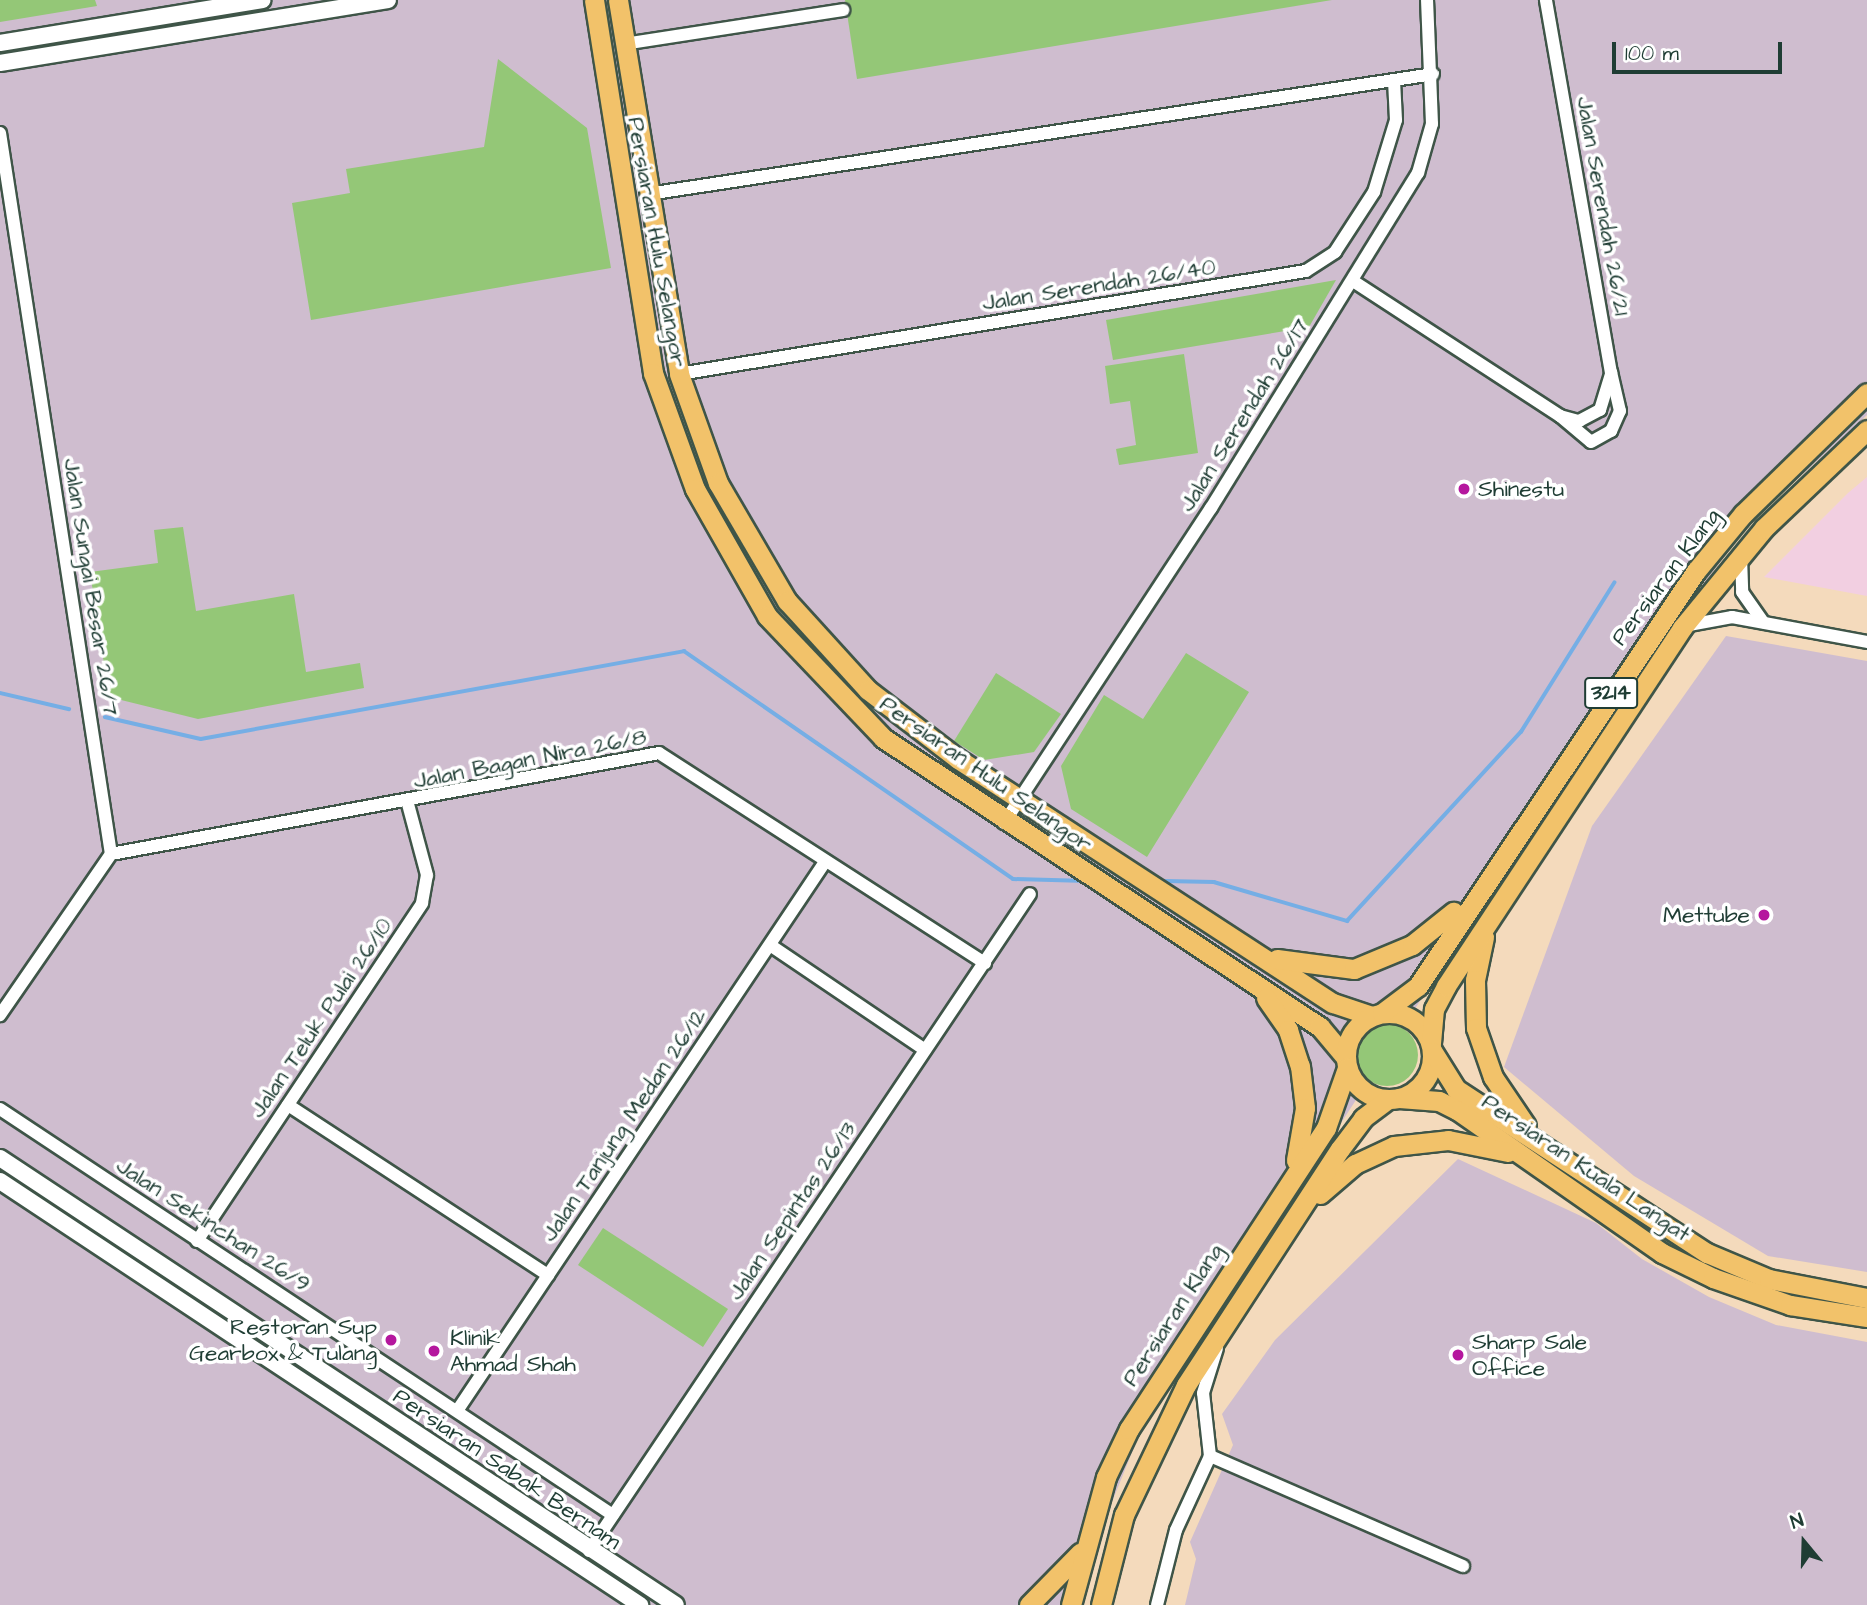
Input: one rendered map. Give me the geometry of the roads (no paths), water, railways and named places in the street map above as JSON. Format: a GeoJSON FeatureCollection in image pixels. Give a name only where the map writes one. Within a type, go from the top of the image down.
{"type":"FeatureCollection","features":[{"type":"Feature","properties":{"kind":"main road","name":"Persiaran Hulu Selangor"},"geometry":{"type":"LineString","coordinates":[[594,0],[645,336],[677,444],[715,533],[767,617],[846,705],[1004,823],[1200,947],[1320,1027],[1346,1063]]}},
{"type":"Feature","properties":{"kind":"main road","name":"Persiaran Hulu Selangor"},"geometry":{"type":"LineString","coordinates":[[618,0],[679,373],[718,483],[787,601],[868,690],[1019,799],[1333,1003],[1377,1014]]}},
{"type":"Feature","properties":{"kind":"main road","name":"Persiaran Klang"},"geometry":{"type":"LineString","coordinates":[[1377,1014],[1418,986],[1507,844],[1696,571],[1752,505],[1867,393]]}},
{"type":"Feature","properties":{"kind":"main road","name":"Persiaran Klang"},"geometry":{"type":"LineString","coordinates":[[1432,1047],[1434,1009],[1489,919],[1682,628],[1811,480],[1867,430]]}},
{"type":"Feature","properties":{"kind":"main road"},"geometry":{"type":"LineString","coordinates":[[1217,928],[1291,964],[1354,968],[1438,929],[1507,844]]}},
{"type":"Feature","properties":{"kind":"main road"},"geometry":{"type":"LineString","coordinates":[[1489,919],[1475,979],[1476,1028],[1505,1101],[1541,1142]]}},
{"type":"Feature","properties":{"kind":"main road"},"geometry":{"type":"LineString","coordinates":[[1200,947],[1263,993],[1288,1030],[1300,1066],[1303,1139],[1274,1201]]}},
{"type":"Feature","properties":{"kind":"main road"},"geometry":{"type":"LineString","coordinates":[[1101,1605],[1145,1464],[1186,1385],[1220,1338],[1363,1118],[1393,1099],[1420,1087],[1432,1047],[1407,1016],[1377,1014],[1352,1032],[1346,1063],[1362,1090],[1393,1099]]}},
{"type":"Feature","properties":{"kind":"main road","name":"Persiaran Kuala Langat"},"geometry":{"type":"LineString","coordinates":[[1432,1047],[1456,1089],[1541,1142],[1707,1253],[1867,1317]]}},
{"type":"Feature","properties":{"kind":"main road","name":"Persiaran Klang"},"geometry":{"type":"LineString","coordinates":[[1071,1605],[1086,1542],[1129,1429],[1274,1201],[1326,1128],[1346,1063]]}},
{"type":"Feature","properties":{"kind":"main road","name":"Persiaran Kuala Langat"},"geometry":{"type":"LineString","coordinates":[[1393,1099],[1439,1101],[1662,1253],[1732,1286],[1822,1301],[1867,1298]]}},
{"type":"Feature","properties":{"kind":"main road"},"geometry":{"type":"LineString","coordinates":[[1302,1213],[1355,1164],[1394,1146],[1448,1140],[1519,1154]]}},
{"type":"Feature","properties":{"kind":"main road"},"geometry":{"type":"LineString","coordinates":[[1029,1605],[1086,1542]]}},
{"type":"Feature","properties":{"kind":"street"},"geometry":{"type":"LineString","coordinates":[[0,43],[262,0]]}},
{"type":"Feature","properties":{"kind":"street"},"geometry":{"type":"LineString","coordinates":[[0,63],[388,0]]}},
{"type":"Feature","properties":{"kind":"street","name":"Jalan Serendah 26/17"},"geometry":{"type":"LineString","coordinates":[[1004,823],[1353,281],[1418,173],[1432,124],[1433,74],[1427,0]]}},
{"type":"Feature","properties":{"kind":"street","name":"Jalan Serendah 26/21"},"geometry":{"type":"LineString","coordinates":[[1546,0],[1611,373],[1620,411],[1611,431],[1591,442],[1560,416]]}},
{"type":"Feature","properties":{"kind":"street"},"geometry":{"type":"LineString","coordinates":[[624,44],[843,10]]}},
{"type":"Feature","properties":{"kind":"street"},"geometry":{"type":"LineString","coordinates":[[648,194],[1433,74]]}},
{"type":"Feature","properties":{"kind":"street","name":"Jalan Serendah 26/40"},"geometry":{"type":"LineString","coordinates":[[679,373],[1306,271],[1335,252],[1374,192],[1396,120],[1394,80]]}},
{"type":"Feature","properties":{"kind":"street","name":"Jalan Sungai Besar 26/7"},"geometry":{"type":"LineString","coordinates":[[0,132],[111,854]]}},
{"type":"Feature","properties":{"kind":"street"},"geometry":{"type":"LineString","coordinates":[[1353,281],[1560,416],[1578,421],[1595,416],[1611,373]]}},
{"type":"Feature","properties":{"kind":"street"},"geometry":{"type":"LineString","coordinates":[[1741,558],[1742,592],[1755,618],[1766,624]]}},
{"type":"Feature","properties":{"kind":"street"},"geometry":{"type":"LineString","coordinates":[[1682,628],[1716,616],[1867,642]]}},
{"type":"Feature","properties":{"kind":"street","name":"Jalan Bagan Nira 26/8"},"geometry":{"type":"LineString","coordinates":[[111,854],[408,804],[659,754],[985,963]]}},
{"type":"Feature","properties":{"kind":"street","name":"Jalan Teluk Pulai 26/10"},"geometry":{"type":"LineString","coordinates":[[197,1241],[422,903],[427,875],[408,804]]}},
{"type":"Feature","properties":{"kind":"street"},"geometry":{"type":"LineString","coordinates":[[0,1015],[111,854]]}},
{"type":"Feature","properties":{"kind":"street","name":"Jalan Tanjung Medan 26/12"},"geometry":{"type":"LineString","coordinates":[[457,1412],[825,862]]}},
{"type":"Feature","properties":{"kind":"street","name":"Jalan Sepintas 26/13"},"geometry":{"type":"LineString","coordinates":[[589,1551],[1030,894]]}},
{"type":"Feature","properties":{"kind":"street"},"geometry":{"type":"LineString","coordinates":[[770,945],[925,1050]]}},
{"type":"Feature","properties":{"kind":"street"},"geometry":{"type":"LineString","coordinates":[[288,1105],[548,1275]]}},
{"type":"Feature","properties":{"kind":"street","name":"Jalan Sekinchan 26/9"},"geometry":{"type":"LineString","coordinates":[[0,1109],[613,1515]]}},
{"type":"Feature","properties":{"kind":"street","name":"Persiaran Sabak Bernam"},"geometry":{"type":"LineString","coordinates":[[0,1158],[589,1551],[676,1605]]}},
{"type":"Feature","properties":{"kind":"street","name":"Persiaran Sabak Bernam"},"geometry":{"type":"LineString","coordinates":[[0,1181],[640,1605]]}},
{"type":"Feature","properties":{"kind":"street"},"geometry":{"type":"LineString","coordinates":[[1157,1605],[1176,1530],[1210,1455],[1203,1393],[1220,1338]]}},
{"type":"Feature","properties":{"kind":"street"},"geometry":{"type":"LineString","coordinates":[[1210,1455],[1463,1566]]}},
{"type":"Feature","properties":{"kind":"waterway"},"geometry":{"type":"LineString","coordinates":[[1165,881],[1214,882],[1347,921],[1521,732],[1614,583]]}},
{"type":"Feature","properties":{"kind":"waterway"},"geometry":{"type":"LineString","coordinates":[[105,717],[201,739],[684,651],[1013,879],[1087,881]]}},
{"type":"Feature","properties":{"kind":"waterway"},"geometry":{"type":"LineString","coordinates":[[0,693],[69,709]]}},
{"type":"Feature","properties":{"kind":"place","name":"Shinestu"},"geometry":{"type":"Point","coordinates":[1464,489]}},
{"type":"Feature","properties":{"kind":"place","name":"Mettube"},"geometry":{"type":"Point","coordinates":[1764,915]}},
{"type":"Feature","properties":{"kind":"place","name":"Restoran Sup Gearbox & Tulang"},"geometry":{"type":"Point","coordinates":[391,1340]}},
{"type":"Feature","properties":{"kind":"place","name":"Klinik Ahmad Shah"},"geometry":{"type":"Point","coordinates":[434,1351]}},
{"type":"Feature","properties":{"kind":"place","name":"Sharp Sale Office"},"geometry":{"type":"Point","coordinates":[1458,1355]}}]}
